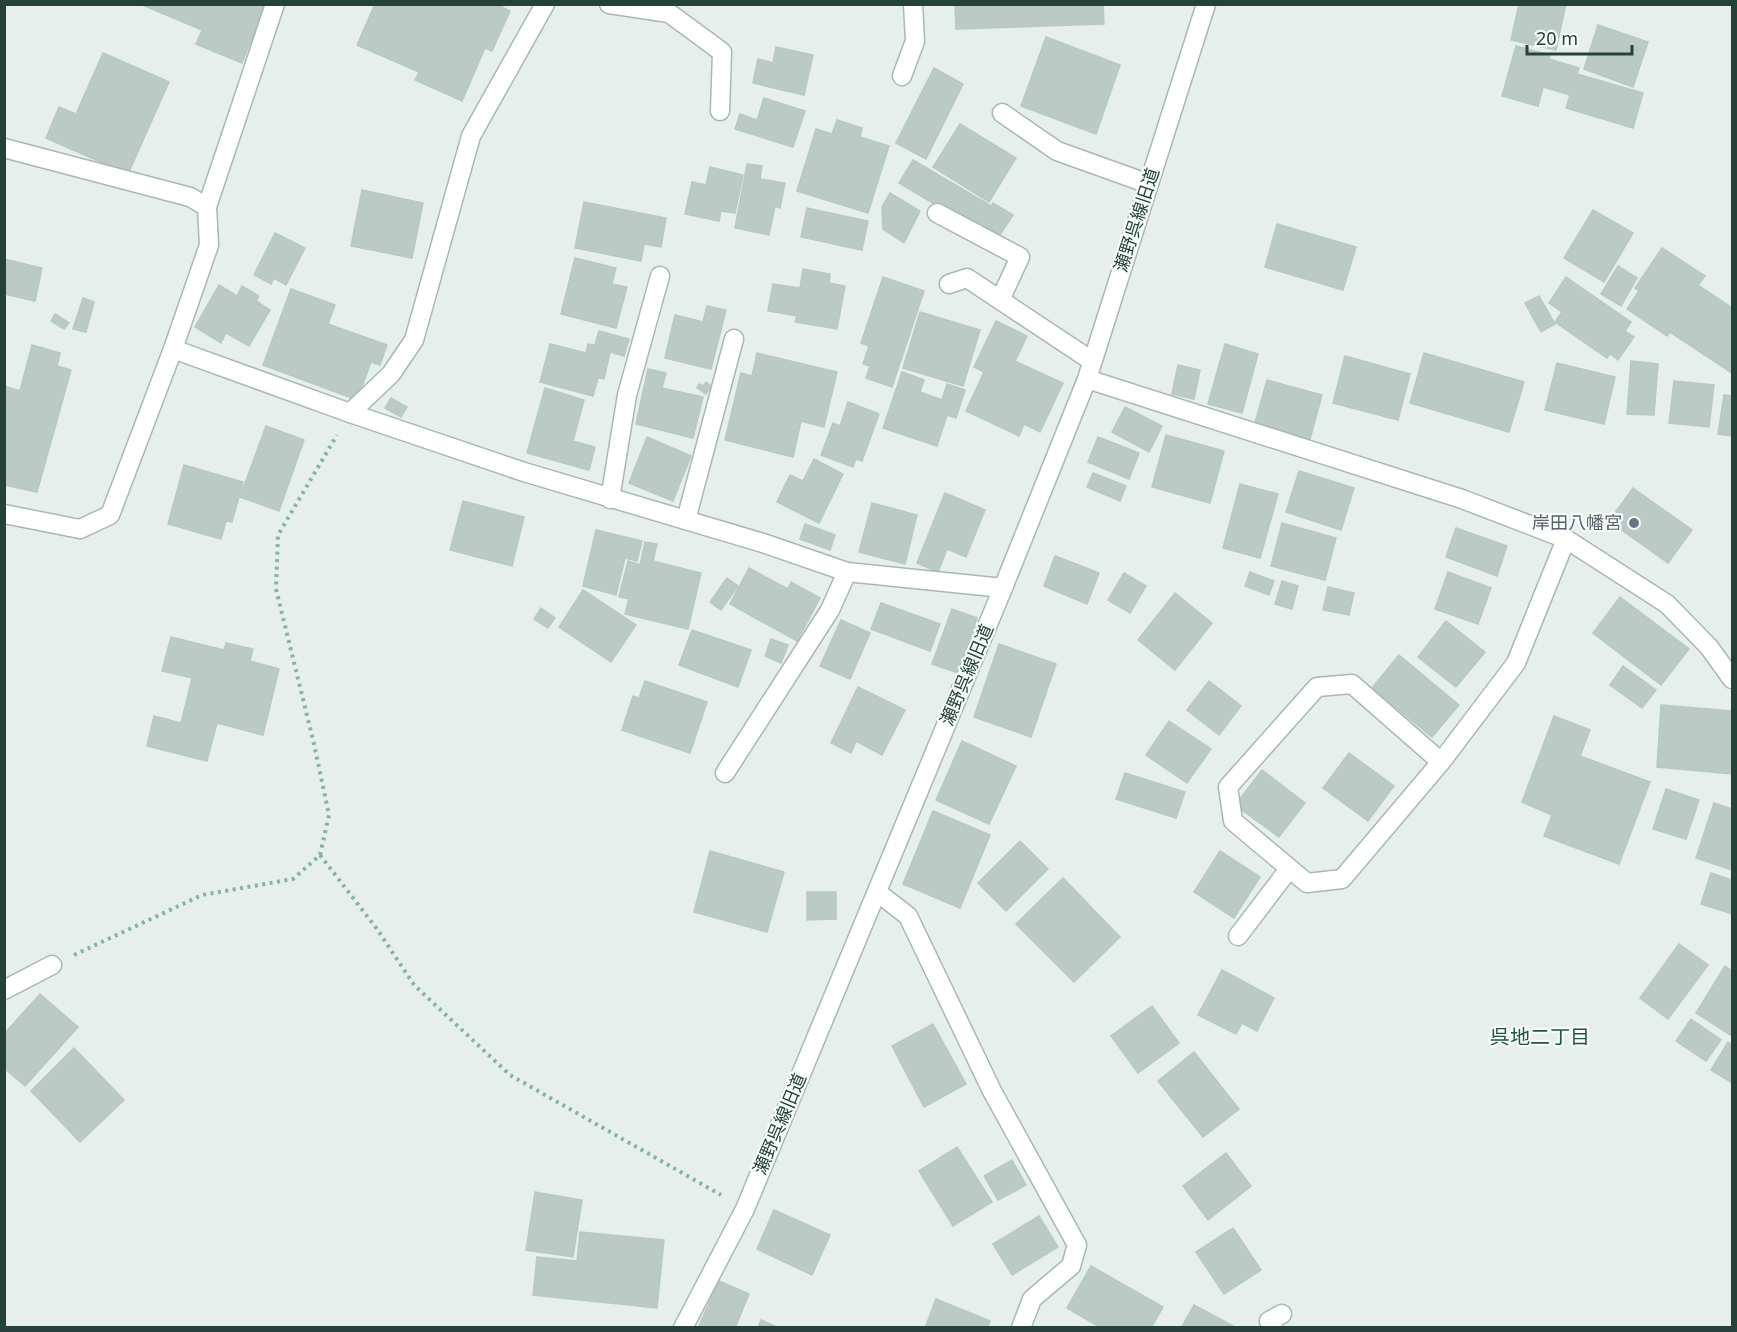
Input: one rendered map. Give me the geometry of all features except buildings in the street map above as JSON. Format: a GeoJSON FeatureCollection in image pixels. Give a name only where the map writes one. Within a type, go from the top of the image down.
{"type":"FeatureCollection","features":[{"type":"Feature","properties":{"kind":"street"},"geometry":{"type":"LineString","coordinates":[[4,514],[80,529],[110,515],[173,349],[209,245],[207,207],[275,4]]}},
{"type":"Feature","properties":{"kind":"street"},"geometry":{"type":"LineString","coordinates":[[350,413],[391,374],[414,340],[471,136],[545,4]]}},
{"type":"Feature","properties":{"kind":"street"},"geometry":{"type":"LineString","coordinates":[[609,4],[669,13],[722,52],[720,111]]}},
{"type":"Feature","properties":{"kind":"street"},"geometry":{"type":"LineString","coordinates":[[902,76],[915,41],[914,4]]}},
{"type":"Feature","properties":{"kind":"street","name":"瀬野呉線旧道"},"geometry":{"type":"LineString","coordinates":[[683,1328],[745,1209],[1003,588],[1087,379],[1206,4]]}},
{"type":"Feature","properties":{"kind":"street"},"geometry":{"type":"LineString","coordinates":[[1002,113],[1057,151],[1149,184]]}},
{"type":"Feature","properties":{"kind":"street"},"geometry":{"type":"LineString","coordinates":[[4,148],[190,197],[207,207]]}},
{"type":"Feature","properties":{"kind":"street"},"geometry":{"type":"LineString","coordinates":[[937,213],[1020,257],[1000,300]]}},
{"type":"Feature","properties":{"kind":"street"},"geometry":{"type":"LineString","coordinates":[[610,499],[627,395],[660,276]]}},
{"type":"Feature","properties":{"kind":"street"},"geometry":{"type":"LineString","coordinates":[[949,284],[967,278],[1092,361]]}},
{"type":"Feature","properties":{"kind":"street"},"geometry":{"type":"LineString","coordinates":[[686,520],[734,339]]}},
{"type":"Feature","properties":{"kind":"street"},"geometry":{"type":"LineString","coordinates":[[173,349],[350,413],[524,472],[763,543],[848,572],[1003,588]]}},
{"type":"Feature","properties":{"kind":"street"},"geometry":{"type":"LineString","coordinates":[[1087,379],[1462,499],[1566,539],[1667,604],[1709,647],[1732,679]]}},
{"type":"Feature","properties":{"kind":"street"},"geometry":{"type":"LineString","coordinates":[[1441,762],[1352,684],[1317,687],[1228,787],[1233,821],[1307,883],[1342,879],[1441,762],[1516,663],[1566,539]]}},
{"type":"Feature","properties":{"kind":"street"},"geometry":{"type":"LineString","coordinates":[[725,773],[830,610],[848,572]]}},
{"type":"Feature","properties":{"kind":"street"},"geometry":{"type":"LineString","coordinates":[[1238,936],[1289,868]]}},
{"type":"Feature","properties":{"kind":"street"},"geometry":{"type":"LineString","coordinates":[[877,892],[908,916],[992,1091],[1077,1245],[1071,1266],[1032,1299],[1021,1328]]}},
{"type":"Feature","properties":{"kind":"street"},"geometry":{"type":"LineString","coordinates":[[4,990],[52,965]]}},
{"type":"Feature","properties":{"kind":"path"},"geometry":{"type":"LineString","coordinates":[[52,965],[202,895],[293,879],[320,855],[329,815],[276,589],[278,535],[350,413]]}},
{"type":"Feature","properties":{"kind":"path"},"geometry":{"type":"LineString","coordinates":[[320,855],[377,928],[414,985],[510,1075],[745,1209]]}},
{"type":"Feature","properties":{"kind":"place","name":"岸田八幡宮"},"geometry":{"type":"Point","coordinates":[1634,523]}},
{"type":"Feature","properties":{"kind":"district","name":"呉地二丁目"},"geometry":{"type":"Point","coordinates":[1540,1037]}}]}
